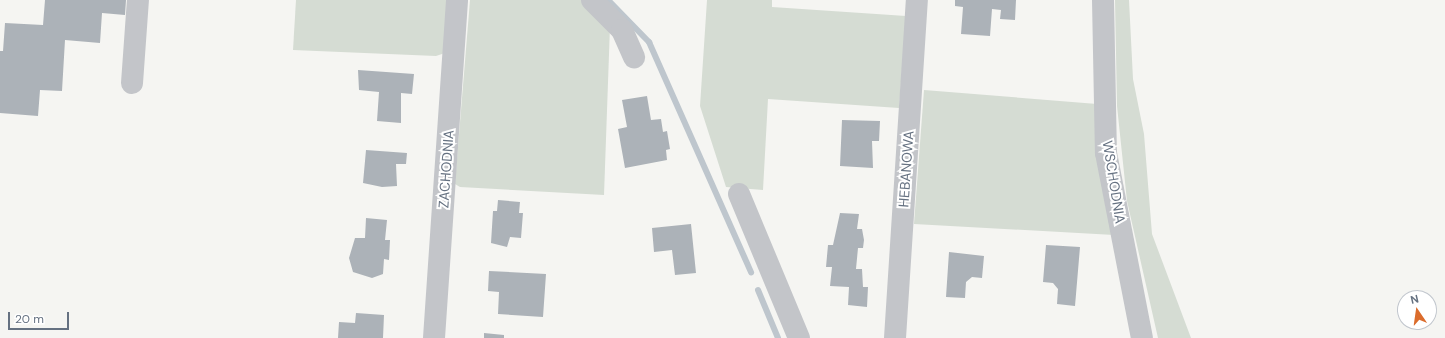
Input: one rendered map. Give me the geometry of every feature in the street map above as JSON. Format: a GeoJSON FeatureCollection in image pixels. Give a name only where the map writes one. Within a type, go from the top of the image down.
{"type":"FeatureCollection","features":[{"type":"Feature","properties":{"kind":"street"},"geometry":{"type":"LineString","coordinates":[[132,83],[138,0]]}},
{"type":"Feature","properties":{"kind":"street","name":"ZACHODNIA"},"geometry":{"type":"LineString","coordinates":[[434,338],[457,0]]}},
{"type":"Feature","properties":{"kind":"street"},"geometry":{"type":"LineString","coordinates":[[592,0],[622,30],[634,57]]}},
{"type":"Feature","properties":{"kind":"street","name":"HEBANOWA"},"geometry":{"type":"LineString","coordinates":[[894,338],[917,0]]}},
{"type":"Feature","properties":{"kind":"street","name":"WSCHODNIA"},"geometry":{"type":"LineString","coordinates":[[1102,0],[1106,153],[1142,338]]}},
{"type":"Feature","properties":{"kind":"street"},"geometry":{"type":"LineString","coordinates":[[739,194],[799,338]]}},
{"type":"Feature","properties":{"kind":"shaded area"},"geometry":{"type":"Polygon","coordinates":[[[296,0],[451,0],[448,52],[436,56],[293,50],[296,0]]]}},
{"type":"Feature","properties":{"kind":"shaded area"},"geometry":{"type":"Polygon","coordinates":[[[470,0],[584,0],[610,26],[604,195],[460,187],[455,184],[470,0]]]}},
{"type":"Feature","properties":{"kind":"shaded area"},"geometry":{"type":"Polygon","coordinates":[[[707,0],[772,0],[772,7],[906,16],[899,108],[768,99],[763,190],[726,187],[700,106],[707,0]]]}},
{"type":"Feature","properties":{"kind":"shaded area"},"geometry":{"type":"Polygon","coordinates":[[[1115,0],[1129,0],[1133,79],[1144,134],[1152,234],[1191,338],[1158,338],[1127,201],[1117,106],[1115,0]]]}},
{"type":"Feature","properties":{"kind":"shaded area"},"geometry":{"type":"Polygon","coordinates":[[[924,90],[1097,104],[1114,235],[914,224],[924,90]]]}},
{"type":"Feature","properties":{"kind":"building"},"geometry":{"type":"Polygon","coordinates":[[[45,0],[126,0],[125,15],[102,13],[100,43],[65,40],[62,91],[40,90],[38,116],[0,113],[0,51],[3,51],[5,23],[43,25],[45,0]]]}},
{"type":"Feature","properties":{"kind":"building"},"geometry":{"type":"Polygon","coordinates":[[[955,0],[1016,0],[1015,20],[1000,19],[1001,10],[992,9],[990,36],[961,34],[963,7],[955,6],[955,0]]]}},
{"type":"Feature","properties":{"kind":"building"},"geometry":{"type":"Polygon","coordinates":[[[358,70],[414,74],[412,94],[401,93],[401,123],[377,121],[379,92],[359,90],[358,70]]]}},
{"type":"Feature","properties":{"kind":"building"},"geometry":{"type":"Polygon","coordinates":[[[647,96],[651,120],[661,119],[663,132],[667,131],[670,149],[666,150],[667,160],[625,168],[618,129],[627,127],[622,100],[647,96]]]}},
{"type":"Feature","properties":{"kind":"building"},"geometry":{"type":"Polygon","coordinates":[[[842,120],[880,121],[879,141],[872,141],[873,168],[840,166],[842,120]]]}},
{"type":"Feature","properties":{"kind":"building"},"geometry":{"type":"Polygon","coordinates":[[[366,150],[407,153],[406,164],[396,164],[397,186],[382,187],[363,183],[366,150]]]}},
{"type":"Feature","properties":{"kind":"building"},"geometry":{"type":"Polygon","coordinates":[[[498,200],[520,202],[519,213],[523,213],[521,238],[510,237],[507,247],[491,243],[493,211],[497,211],[498,200]]]}},
{"type":"Feature","properties":{"kind":"building"},"geometry":{"type":"Polygon","coordinates":[[[840,213],[859,214],[857,229],[862,229],[864,240],[863,248],[858,248],[856,269],[862,269],[863,287],[868,287],[867,307],[848,305],[849,287],[830,286],[832,267],[826,267],[828,245],[833,245],[840,213]]]}},
{"type":"Feature","properties":{"kind":"building"},"geometry":{"type":"Polygon","coordinates":[[[366,218],[387,220],[385,240],[390,240],[389,260],[384,259],[383,274],[372,278],[353,272],[349,258],[355,238],[365,238],[366,218]]]}},
{"type":"Feature","properties":{"kind":"building"},"geometry":{"type":"Polygon","coordinates":[[[691,224],[696,273],[675,275],[672,250],[654,252],[652,228],[691,224]]]}},
{"type":"Feature","properties":{"kind":"building"},"geometry":{"type":"Polygon","coordinates":[[[1046,245],[1080,247],[1075,306],[1057,304],[1058,289],[1053,283],[1043,282],[1046,245]]]}},
{"type":"Feature","properties":{"kind":"building"},"geometry":{"type":"Polygon","coordinates":[[[949,252],[984,256],[982,278],[972,277],[966,282],[965,298],[946,297],[949,252]]]}},
{"type":"Feature","properties":{"kind":"building"},"geometry":{"type":"Polygon","coordinates":[[[489,271],[546,274],[543,317],[498,314],[499,292],[488,291],[489,271]]]}},
{"type":"Feature","properties":{"kind":"building"},"geometry":{"type":"Polygon","coordinates":[[[356,313],[384,315],[383,338],[338,338],[339,322],[355,323],[356,313]]]}},
{"type":"Feature","properties":{"kind":"building"},"geometry":{"type":"Polygon","coordinates":[[[484,333],[504,335],[504,338],[484,338],[484,333]]]}},
{"type":"Feature","properties":{"kind":"waterway"},"geometry":{"type":"LineString","coordinates":[[608,0],[649,42],[751,272]]}},
{"type":"Feature","properties":{"kind":"waterway"},"geometry":{"type":"LineString","coordinates":[[758,290],[778,338]]}}]}
